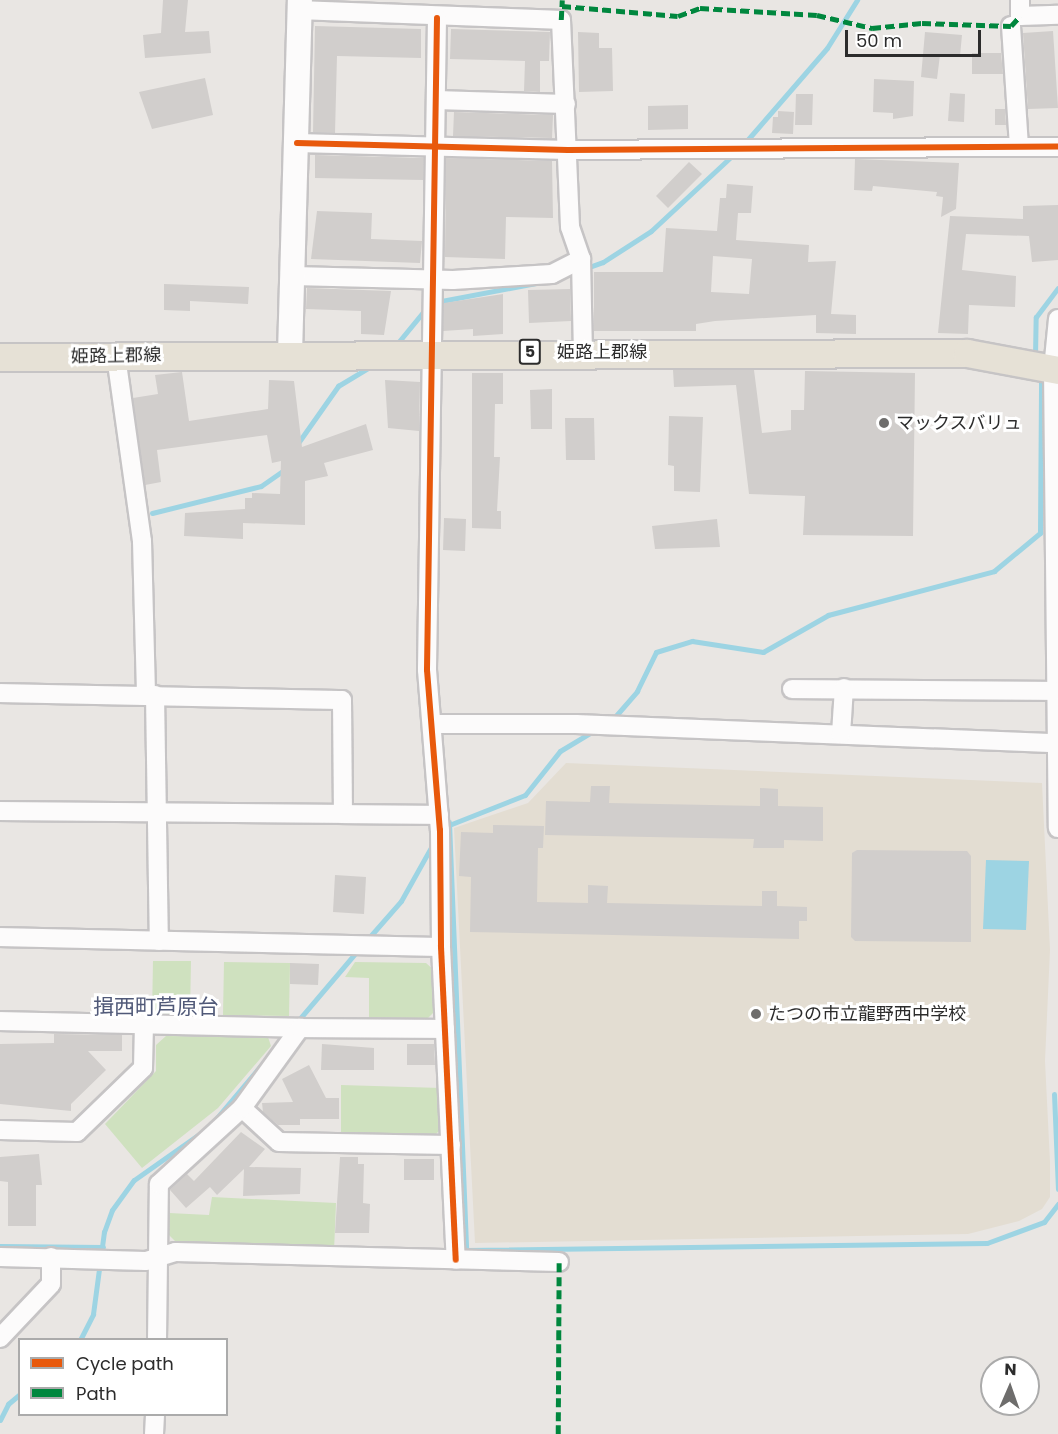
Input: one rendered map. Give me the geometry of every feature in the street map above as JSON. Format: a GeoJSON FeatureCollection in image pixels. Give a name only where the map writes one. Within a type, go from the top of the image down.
{"type":"FeatureCollection","features":[{"type":"Feature","properties":{"kind":"main road","name":"姫路上郡線"},"geometry":{"type":"LineString","coordinates":[[0,357],[584,352],[967,353],[1056,356]]}},
{"type":"Feature","properties":{"kind":"street"},"geometry":{"type":"LineString","coordinates":[[1020,0],[1020,16],[1058,15]]}},
{"type":"Feature","properties":{"kind":"street"},"geometry":{"type":"LineString","coordinates":[[290,354],[300,5],[437,18],[561,20],[570,227],[580,258],[584,352]]}},
{"type":"Feature","properties":{"kind":"street"},"geometry":{"type":"LineString","coordinates":[[437,18],[434,353],[427,670],[439,815],[441,947],[456,1260]]}},
{"type":"Feature","properties":{"kind":"street"},"geometry":{"type":"LineString","coordinates":[[1011,26],[1019,147]]}},
{"type":"Feature","properties":{"kind":"street"},"geometry":{"type":"LineString","coordinates":[[436,100],[566,104]]}},
{"type":"Feature","properties":{"kind":"street"},"geometry":{"type":"LineString","coordinates":[[297,143],[568,150],[1058,147]]}},
{"type":"Feature","properties":{"kind":"street"},"geometry":{"type":"LineString","coordinates":[[292,276],[434,294],[552,274],[580,258]]}},
{"type":"Feature","properties":{"kind":"street"},"geometry":{"type":"LineString","coordinates":[[1058,319],[1054,691],[1058,828]]}},
{"type":"Feature","properties":{"kind":"street"},"geometry":{"type":"LineString","coordinates":[[116,356],[142,541],[158,812],[159,941]]}},
{"type":"Feature","properties":{"kind":"street"},"geometry":{"type":"LineString","coordinates":[[841,734],[844,688]]}},
{"type":"Feature","properties":{"kind":"street"},"geometry":{"type":"LineString","coordinates":[[792,689],[1054,691]]}},
{"type":"Feature","properties":{"kind":"street"},"geometry":{"type":"LineString","coordinates":[[0,693],[342,700],[343,814]]}},
{"type":"Feature","properties":{"kind":"street"},"geometry":{"type":"LineString","coordinates":[[432,724],[1056,742]]}},
{"type":"Feature","properties":{"kind":"street"},"geometry":{"type":"LineString","coordinates":[[0,811],[439,815]]}},
{"type":"Feature","properties":{"kind":"street"},"geometry":{"type":"LineString","coordinates":[[0,937],[441,947]]}},
{"type":"Feature","properties":{"kind":"street"},"geometry":{"type":"LineString","coordinates":[[0,1021],[445,1029]]}},
{"type":"Feature","properties":{"kind":"street"},"geometry":{"type":"LineString","coordinates":[[0,1130],[77,1131],[143,1068],[144,1023]]}},
{"type":"Feature","properties":{"kind":"street"},"geometry":{"type":"LineString","coordinates":[[157,1338],[159,1184],[242,1108],[300,1028]]}},
{"type":"Feature","properties":{"kind":"street"},"geometry":{"type":"LineString","coordinates":[[242,1108],[279,1142],[451,1144]]}},
{"type":"Feature","properties":{"kind":"street"},"geometry":{"type":"LineString","coordinates":[[0,1257],[146,1261],[176,1252],[559,1262]]}},
{"type":"Feature","properties":{"kind":"street"},"geometry":{"type":"LineString","coordinates":[[0,1338],[51,1284],[51,1257]]}},
{"type":"Feature","properties":{"kind":"street"},"geometry":{"type":"LineString","coordinates":[[154,1434],[155,1416]]}},
{"type":"Feature","properties":{"kind":"shaded area","name":"たつの市立龍野西中学校"},"geometry":{"type":"Polygon","coordinates":[[[566,763],[1042,783],[1050,950],[1045,1061],[1050,1197],[1042,1209],[1019,1221],[968,1234],[475,1243],[454,828],[528,803],[566,763]]]}},
{"type":"Feature","properties":{"kind":"green space"},"geometry":{"type":"Polygon","coordinates":[[[153,961],[191,961],[190,1014],[152,1014],[153,961]]]}},
{"type":"Feature","properties":{"kind":"green space"},"geometry":{"type":"Polygon","coordinates":[[[224,962],[290,963],[289,1016],[223,1015],[224,962]]]}},
{"type":"Feature","properties":{"kind":"green space"},"geometry":{"type":"Polygon","coordinates":[[[355,962],[426,963],[436,972],[438,1008],[427,1019],[369,1019],[369,978],[345,977],[355,962]]]}},
{"type":"Feature","properties":{"kind":"green space"},"geometry":{"type":"Polygon","coordinates":[[[166,1036],[268,1037],[271,1046],[218,1108],[142,1168],[105,1124],[156,1071],[156,1045],[166,1036]]]}},
{"type":"Feature","properties":{"kind":"green space"},"geometry":{"type":"Polygon","coordinates":[[[341,1085],[441,1088],[442,1128],[431,1139],[341,1138],[341,1085]]]}},
{"type":"Feature","properties":{"kind":"green space"},"geometry":{"type":"Polygon","coordinates":[[[212,1197],[336,1203],[334,1251],[178,1244],[167,1233],[169,1213],[209,1215],[212,1197]]]}},
{"type":"Feature","properties":{"kind":"water"},"geometry":{"type":"Polygon","coordinates":[[[986,860],[1029,861],[1026,930],[983,929],[986,860]]]}},
{"type":"Feature","properties":{"kind":"building"},"geometry":{"type":"Polygon","coordinates":[[[163,0],[188,0],[185,32],[209,31],[211,53],[145,58],[143,35],[161,33],[163,0]]]}},
{"type":"Feature","properties":{"kind":"building"},"geometry":{"type":"Polygon","coordinates":[[[315,26],[421,29],[421,58],[337,56],[335,133],[313,132],[315,26]]]}},
{"type":"Feature","properties":{"kind":"building"},"geometry":{"type":"Polygon","coordinates":[[[451,29],[550,32],[549,61],[540,61],[540,92],[524,91],[525,61],[450,59],[451,29]]]}},
{"type":"Feature","properties":{"kind":"building"},"geometry":{"type":"Polygon","coordinates":[[[1053,31],[1058,108],[1028,109],[1023,33],[1053,31]]]}},
{"type":"Feature","properties":{"kind":"building"},"geometry":{"type":"Polygon","coordinates":[[[578,32],[599,33],[599,48],[612,48],[613,91],[579,92],[578,32]]]}},
{"type":"Feature","properties":{"kind":"building"},"geometry":{"type":"Polygon","coordinates":[[[925,32],[962,35],[960,56],[940,55],[937,79],[921,77],[925,32]]]}},
{"type":"Feature","properties":{"kind":"building"},"geometry":{"type":"Polygon","coordinates":[[[972,53],[1001,53],[1003,74],[972,74],[972,53]]]}},
{"type":"Feature","properties":{"kind":"building"},"geometry":{"type":"Polygon","coordinates":[[[205,78],[213,115],[152,129],[139,92],[205,78]]]}},
{"type":"Feature","properties":{"kind":"building"},"geometry":{"type":"Polygon","coordinates":[[[874,79],[914,81],[913,116],[893,119],[893,113],[873,112],[874,79]]]}},
{"type":"Feature","properties":{"kind":"building"},"geometry":{"type":"Polygon","coordinates":[[[950,93],[965,94],[964,122],[948,121],[950,93]]]}},
{"type":"Feature","properties":{"kind":"building"},"geometry":{"type":"Polygon","coordinates":[[[796,94],[813,94],[812,125],[795,125],[796,94]]]}},
{"type":"Feature","properties":{"kind":"building"},"geometry":{"type":"Polygon","coordinates":[[[688,105],[688,129],[648,130],[648,106],[688,105]]]}},
{"type":"Feature","properties":{"kind":"building"},"geometry":{"type":"Polygon","coordinates":[[[995,109],[1005,109],[1006,125],[995,125],[995,109]]]}},
{"type":"Feature","properties":{"kind":"building"},"geometry":{"type":"Polygon","coordinates":[[[778,111],[794,112],[793,134],[772,133],[773,117],[778,117],[778,111]]]}},
{"type":"Feature","properties":{"kind":"building"},"geometry":{"type":"Polygon","coordinates":[[[454,112],[553,115],[552,138],[453,136],[454,112]]]}},
{"type":"Feature","properties":{"kind":"building"},"geometry":{"type":"Polygon","coordinates":[[[315,155],[424,158],[423,180],[315,178],[315,155]]]}},
{"type":"Feature","properties":{"kind":"building"},"geometry":{"type":"Polygon","coordinates":[[[446,158],[552,161],[553,218],[506,217],[505,259],[445,257],[446,158]]]}},
{"type":"Feature","properties":{"kind":"building"},"geometry":{"type":"Polygon","coordinates":[[[855,159],[959,163],[956,209],[941,217],[943,197],[936,196],[937,192],[873,186],[872,191],[854,190],[855,159]]]}},
{"type":"Feature","properties":{"kind":"building"},"geometry":{"type":"Polygon","coordinates":[[[689,162],[702,174],[668,208],[656,196],[689,162]]]}},
{"type":"Feature","properties":{"kind":"building"},"geometry":{"type":"Polygon","coordinates":[[[727,184],[753,186],[751,213],[738,213],[736,240],[809,245],[808,262],[836,261],[831,314],[856,315],[856,334],[816,333],[816,315],[715,321],[696,324],[696,331],[594,331],[594,272],[663,272],[666,228],[717,231],[720,198],[726,198],[727,184]],[[713,256],[711,292],[749,294],[752,259],[713,256]]]}},
{"type":"Feature","properties":{"kind":"building"},"geometry":{"type":"Polygon","coordinates":[[[1058,205],[1058,260],[1032,262],[1029,236],[966,234],[962,270],[1016,276],[1015,307],[969,305],[968,334],[938,333],[950,216],[1023,219],[1023,206],[1058,205]]]}},
{"type":"Feature","properties":{"kind":"building"},"geometry":{"type":"Polygon","coordinates":[[[317,211],[372,213],[371,239],[422,241],[420,263],[311,259],[317,211]]]}},
{"type":"Feature","properties":{"kind":"building"},"geometry":{"type":"Polygon","coordinates":[[[164,284],[249,287],[248,304],[190,301],[190,311],[164,310],[164,284]]]}},
{"type":"Feature","properties":{"kind":"building"},"geometry":{"type":"Polygon","coordinates":[[[307,288],[391,291],[384,335],[361,334],[361,311],[306,309],[307,288]]]}},
{"type":"Feature","properties":{"kind":"building"},"geometry":{"type":"Polygon","coordinates":[[[570,289],[571,321],[529,323],[528,290],[570,289]]]}},
{"type":"Feature","properties":{"kind":"building"},"geometry":{"type":"Polygon","coordinates":[[[503,294],[503,334],[473,336],[473,329],[443,331],[444,303],[503,294]]]}},
{"type":"Feature","properties":{"kind":"building"},"geometry":{"type":"Polygon","coordinates":[[[673,370],[754,370],[762,433],[791,430],[791,410],[804,410],[805,371],[915,373],[913,536],[803,535],[805,496],[749,494],[736,385],[674,387],[673,370]]]}},
{"type":"Feature","properties":{"kind":"building"},"geometry":{"type":"Polygon","coordinates":[[[182,372],[189,421],[268,409],[269,380],[294,381],[302,447],[366,424],[373,450],[324,463],[328,476],[305,481],[305,525],[243,523],[243,539],[184,536],[185,513],[245,509],[245,498],[252,498],[252,493],[280,494],[281,461],[272,463],[267,435],[157,450],[161,482],[145,485],[133,398],[158,394],[155,375],[182,372]]]}},
{"type":"Feature","properties":{"kind":"building"},"geometry":{"type":"Polygon","coordinates":[[[472,373],[503,373],[503,404],[495,404],[494,457],[500,457],[497,511],[501,511],[501,529],[472,528],[472,373]]]}},
{"type":"Feature","properties":{"kind":"building"},"geometry":{"type":"Polygon","coordinates":[[[385,380],[420,382],[419,431],[388,428],[385,380]]]}},
{"type":"Feature","properties":{"kind":"building"},"geometry":{"type":"Polygon","coordinates":[[[552,389],[552,429],[531,429],[530,390],[552,389]]]}},
{"type":"Feature","properties":{"kind":"building"},"geometry":{"type":"Polygon","coordinates":[[[669,416],[703,417],[700,492],[674,491],[674,466],[668,465],[669,416]]]}},
{"type":"Feature","properties":{"kind":"building"},"geometry":{"type":"Polygon","coordinates":[[[565,418],[594,418],[595,460],[566,460],[565,418]]]}},
{"type":"Feature","properties":{"kind":"building"},"geometry":{"type":"Polygon","coordinates":[[[444,518],[466,519],[465,551],[443,550],[444,518]]]}},
{"type":"Feature","properties":{"kind":"building"},"geometry":{"type":"Polygon","coordinates":[[[717,519],[720,547],[655,549],[652,526],[717,519]]]}},
{"type":"Feature","properties":{"kind":"building"},"geometry":{"type":"Polygon","coordinates":[[[591,786],[610,786],[609,803],[760,806],[760,788],[778,789],[778,806],[823,807],[823,841],[784,840],[784,848],[753,848],[754,839],[545,835],[546,801],[590,802],[591,786]]]}},
{"type":"Feature","properties":{"kind":"building"},"geometry":{"type":"Polygon","coordinates":[[[493,825],[544,826],[543,848],[538,848],[537,902],[588,903],[588,885],[608,886],[607,903],[762,906],[762,891],[777,891],[777,906],[807,907],[807,921],[799,921],[799,939],[470,932],[471,877],[459,876],[461,832],[493,833],[493,825]]]}},
{"type":"Feature","properties":{"kind":"building"},"geometry":{"type":"Polygon","coordinates":[[[857,850],[967,851],[971,856],[971,942],[855,941],[851,937],[852,853],[857,850]]]}},
{"type":"Feature","properties":{"kind":"building"},"geometry":{"type":"Polygon","coordinates":[[[335,875],[366,877],[364,914],[333,912],[335,875]]]}},
{"type":"Feature","properties":{"kind":"building"},"geometry":{"type":"Polygon","coordinates":[[[290,963],[319,964],[318,985],[290,984],[290,963]]]}},
{"type":"Feature","properties":{"kind":"building"},"geometry":{"type":"Polygon","coordinates":[[[54,1034],[122,1035],[122,1051],[88,1051],[106,1070],[71,1104],[71,1111],[0,1104],[0,1044],[54,1043],[54,1034]]]}},
{"type":"Feature","properties":{"kind":"building"},"geometry":{"type":"Polygon","coordinates":[[[322,1044],[374,1048],[374,1070],[321,1070],[322,1044]]]}},
{"type":"Feature","properties":{"kind":"building"},"geometry":{"type":"Polygon","coordinates":[[[407,1044],[434,1044],[435,1065],[407,1065],[407,1044]]]}},
{"type":"Feature","properties":{"kind":"building"},"geometry":{"type":"Polygon","coordinates":[[[309,1065],[326,1098],[339,1098],[339,1119],[300,1119],[300,1125],[278,1125],[263,1112],[262,1103],[293,1102],[282,1079],[309,1065]]]}},
{"type":"Feature","properties":{"kind":"building"},"geometry":{"type":"Polygon","coordinates":[[[241,1132],[265,1149],[249,1167],[301,1168],[300,1194],[243,1196],[244,1169],[217,1195],[210,1187],[186,1208],[170,1190],[187,1174],[194,1181],[241,1132]]]}},
{"type":"Feature","properties":{"kind":"building"},"geometry":{"type":"Polygon","coordinates":[[[39,1154],[42,1185],[36,1185],[36,1226],[8,1226],[8,1182],[0,1181],[0,1157],[39,1154]]]}},
{"type":"Feature","properties":{"kind":"building"},"geometry":{"type":"Polygon","coordinates":[[[340,1157],[358,1157],[358,1164],[364,1164],[363,1203],[370,1204],[369,1233],[335,1233],[340,1157]]]}},
{"type":"Feature","properties":{"kind":"building"},"geometry":{"type":"Polygon","coordinates":[[[404,1159],[434,1159],[434,1180],[404,1180],[404,1159]]]}},
{"type":"Feature","properties":{"kind":"waterway"},"geometry":{"type":"LineString","coordinates":[[743,145],[827,48],[857,0]]}},
{"type":"Feature","properties":{"kind":"waterway"},"geometry":{"type":"LineString","coordinates":[[564,276],[603,262],[651,231],[735,153]]}},
{"type":"Feature","properties":{"kind":"waterway"},"geometry":{"type":"LineString","coordinates":[[436,302],[541,282]]}},
{"type":"Feature","properties":{"kind":"waterway"},"geometry":{"type":"LineString","coordinates":[[1035,356],[1036,317],[1058,288]]}},
{"type":"Feature","properties":{"kind":"waterway"},"geometry":{"type":"LineString","coordinates":[[396,345],[428,306]]}},
{"type":"Feature","properties":{"kind":"waterway"},"geometry":{"type":"LineString","coordinates":[[298,443],[338,386],[373,365]]}},
{"type":"Feature","properties":{"kind":"waterway"},"geometry":{"type":"LineString","coordinates":[[613,719],[637,691],[656,652],[692,641],[763,652],[828,615],[994,571],[1040,533],[1041,376]]}},
{"type":"Feature","properties":{"kind":"waterway"},"geometry":{"type":"LineString","coordinates":[[152,513],[261,486],[284,470]]}},
{"type":"Feature","properties":{"kind":"waterway"},"geometry":{"type":"LineString","coordinates":[[444,827],[525,795],[560,751],[595,730]]}},
{"type":"Feature","properties":{"kind":"waterway"},"geometry":{"type":"LineString","coordinates":[[449,822],[466,1250],[987,1243],[1044,1222],[1058,1204]]}},
{"type":"Feature","properties":{"kind":"waterway"},"geometry":{"type":"LineString","coordinates":[[366,941],[401,901],[434,842]]}},
{"type":"Feature","properties":{"kind":"waterway"},"geometry":{"type":"LineString","coordinates":[[296,1023],[358,950]]}},
{"type":"Feature","properties":{"kind":"waterway"},"geometry":{"type":"LineString","coordinates":[[81,1338],[93,1314],[104,1232],[112,1210],[134,1180],[209,1127],[273,1051]]}},
{"type":"Feature","properties":{"kind":"waterway"},"geometry":{"type":"LineString","coordinates":[[1054,1094],[1058,1189]]}},
{"type":"Feature","properties":{"kind":"waterway"},"geometry":{"type":"LineString","coordinates":[[0,1246],[103,1247]]}},
{"type":"Feature","properties":{"kind":"waterway"},"geometry":{"type":"LineString","coordinates":[[0,1420],[8,1404],[18,1396]]}},
{"type":"Feature","properties":{"kind":"marked path"},"geometry":{"type":"LineString","coordinates":[[561,20],[562,0]]}},
{"type":"Feature","properties":{"kind":"marked path"},"geometry":{"type":"LineString","coordinates":[[562,6],[678,16],[700,8],[817,15],[872,28],[922,23],[1011,26],[1020,16]]}},
{"type":"Feature","properties":{"kind":"marked path"},"geometry":{"type":"LineString","coordinates":[[558,1434],[559,1262]]}},
{"type":"Feature","properties":{"kind":"cycle path"},"geometry":{"type":"LineString","coordinates":[[437,18],[427,670],[440,830],[441,947],[456,1260]]}},
{"type":"Feature","properties":{"kind":"cycle path"},"geometry":{"type":"LineString","coordinates":[[297,143],[568,150],[1058,147]]}},
{"type":"Feature","properties":{"kind":"place","name":"マックスバリュ"},"geometry":{"type":"Point","coordinates":[884,423]}},
{"type":"Feature","properties":{"kind":"place","name":"たつの市立龍野西中学校"},"geometry":{"type":"Point","coordinates":[756,1014]}},
{"type":"Feature","properties":{"kind":"district","name":"揖西町芦原台"},"geometry":{"type":"Point","coordinates":[156,1007]}}]}
